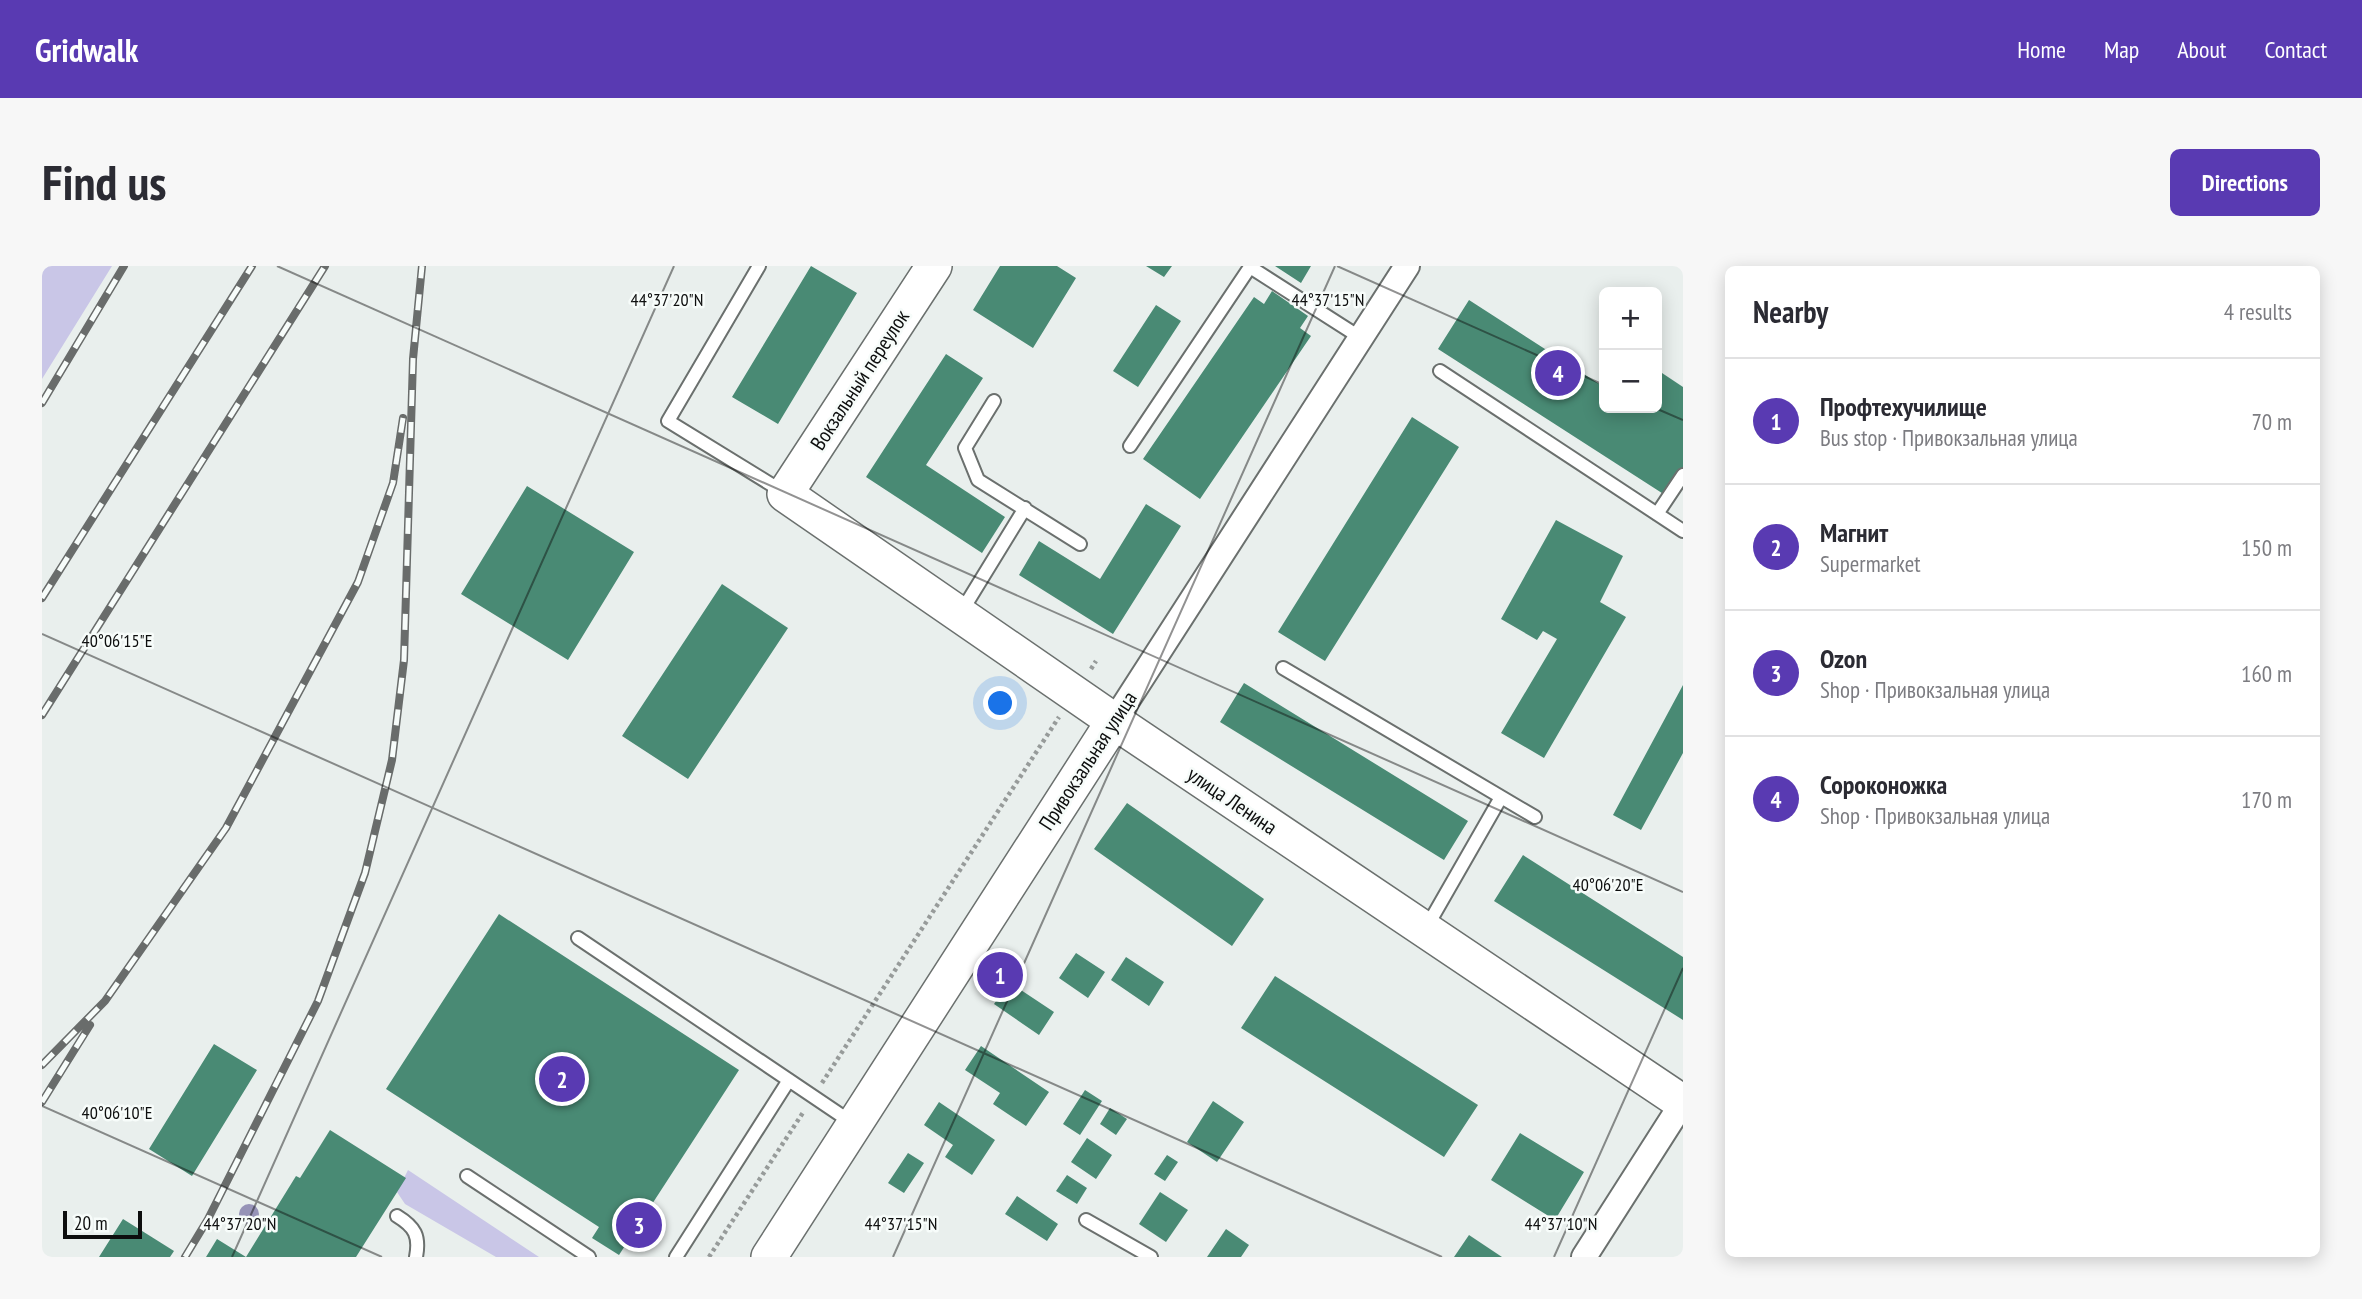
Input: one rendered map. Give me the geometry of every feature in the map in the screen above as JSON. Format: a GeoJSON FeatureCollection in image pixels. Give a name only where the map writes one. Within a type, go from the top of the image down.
{"type":"FeatureCollection","features":[{"type":"Feature","properties":{"kind":"street","name":"Вокзальный переулок"},"geometry":{"type":"LineString","coordinates":[[785,494],[934,266]]}},
{"type":"Feature","properties":{"kind":"street","name":"Привокзальная улица"},"geometry":{"type":"LineString","coordinates":[[769,1257],[1407,266]]}},
{"type":"Feature","properties":{"kind":"street","name":"улица Ленина"},"geometry":{"type":"LineString","coordinates":[[785,494],[1114,721],[1683,1102]]}},
{"type":"Feature","properties":{"kind":"street"},"geometry":{"type":"LineString","coordinates":[[1584,1257],[1683,1102]]}},
{"type":"Feature","properties":{"kind":"lane"},"geometry":{"type":"LineString","coordinates":[[759,266],[668,421],[785,494]]}},
{"type":"Feature","properties":{"kind":"lane"},"geometry":{"type":"LineString","coordinates":[[1130,446],[1250,267],[1361,338]]}},
{"type":"Feature","properties":{"kind":"lane"},"geometry":{"type":"LineString","coordinates":[[1440,371],[1683,531]]}},
{"type":"Feature","properties":{"kind":"lane"},"geometry":{"type":"LineString","coordinates":[[993,401],[965,448],[978,480],[1080,544]]}},
{"type":"Feature","properties":{"kind":"lane"},"geometry":{"type":"LineString","coordinates":[[1657,514],[1683,475]]}},
{"type":"Feature","properties":{"kind":"lane"},"geometry":{"type":"LineString","coordinates":[[960,614],[1025,508]]}},
{"type":"Feature","properties":{"kind":"lane"},"geometry":{"type":"LineString","coordinates":[[1283,668],[1500,799],[1535,817]]}},
{"type":"Feature","properties":{"kind":"lane"},"geometry":{"type":"LineString","coordinates":[[1425,931],[1500,799]]}},
{"type":"Feature","properties":{"kind":"lane"},"geometry":{"type":"LineString","coordinates":[[579,937],[855,1124]]}},
{"type":"Feature","properties":{"kind":"lane"},"geometry":{"type":"LineString","coordinates":[[676,1257],[789,1080]]}},
{"type":"Feature","properties":{"kind":"lane"},"geometry":{"type":"LineString","coordinates":[[467,1176],[589,1257]]}},
{"type":"Feature","properties":{"kind":"lane"},"geometry":{"type":"LineString","coordinates":[[397,1216],[413,1225],[419,1243],[416,1257]]}},
{"type":"Feature","properties":{"kind":"lane"},"geometry":{"type":"LineString","coordinates":[[1086,1220],[1151,1257]]}},
{"type":"Feature","properties":{"kind":"path"},"geometry":{"type":"LineString","coordinates":[[709,1257],[1096,661]]}},
{"type":"Feature","properties":{"kind":"shaded area"},"geometry":{"type":"Polygon","coordinates":[[[42,266],[112,266],[42,379],[42,266]]]}},
{"type":"Feature","properties":{"kind":"shaded area"},"geometry":{"type":"Polygon","coordinates":[[[408,1170],[539,1257],[496,1257],[405,1204],[397,1192],[408,1170]]]}},
{"type":"Feature","properties":{"kind":"building"},"geometry":{"type":"Polygon","coordinates":[[[811,266],[857,293],[778,424],[732,397],[811,266]]]}},
{"type":"Feature","properties":{"kind":"building"},"geometry":{"type":"Polygon","coordinates":[[[1000,266],[1057,266],[1076,278],[1033,348],[973,310],[1000,266]]]}},
{"type":"Feature","properties":{"kind":"building"},"geometry":{"type":"Polygon","coordinates":[[[1146,266],[1172,266],[1164,277],[1146,266]]]}},
{"type":"Feature","properties":{"kind":"building"},"geometry":{"type":"Polygon","coordinates":[[[1275,266],[1311,266],[1301,283],[1275,266]]]}},
{"type":"Feature","properties":{"kind":"building"},"geometry":{"type":"Polygon","coordinates":[[[1272,291],[1308,316],[1300,328],[1311,336],[1200,499],[1143,459],[1254,297],[1264,304],[1272,291]]]}},
{"type":"Feature","properties":{"kind":"building"},"geometry":{"type":"Polygon","coordinates":[[[1469,300],[1599,384],[1599,413],[1662,413],[1662,373],[1683,387],[1683,468],[1665,495],[1438,349],[1469,300]]]}},
{"type":"Feature","properties":{"kind":"building"},"geometry":{"type":"Polygon","coordinates":[[[1156,305],[1181,321],[1138,387],[1113,371],[1156,305]]]}},
{"type":"Feature","properties":{"kind":"building"},"geometry":{"type":"Polygon","coordinates":[[[946,354],[983,378],[926,465],[1005,517],[982,553],[866,477],[946,354]]]}},
{"type":"Feature","properties":{"kind":"building"},"geometry":{"type":"Polygon","coordinates":[[[1412,417],[1459,447],[1325,661],[1278,632],[1412,417]]]}},
{"type":"Feature","properties":{"kind":"building"},"geometry":{"type":"Polygon","coordinates":[[[527,486],[634,552],[568,660],[461,594],[527,486]]]}},
{"type":"Feature","properties":{"kind":"building"},"geometry":{"type":"Polygon","coordinates":[[[1146,504],[1181,526],[1113,634],[1019,575],[1039,541],[1100,579],[1146,504]]]}},
{"type":"Feature","properties":{"kind":"building"},"geometry":{"type":"Polygon","coordinates":[[[1556,520],[1623,556],[1600,602],[1626,617],[1544,758],[1501,733],[1557,639],[1543,631],[1537,640],[1501,619],[1556,520]]]}},
{"type":"Feature","properties":{"kind":"building"},"geometry":{"type":"Polygon","coordinates":[[[722,584],[788,628],[688,779],[622,736],[722,584]]]}},
{"type":"Feature","properties":{"kind":"building"},"geometry":{"type":"Polygon","coordinates":[[[1244,683],[1468,821],[1444,860],[1220,722],[1244,683]]]}},
{"type":"Feature","properties":{"kind":"building"},"geometry":{"type":"Polygon","coordinates":[[[1683,685],[1683,753],[1641,830],[1613,815],[1683,685]]]}},
{"type":"Feature","properties":{"kind":"building"},"geometry":{"type":"Polygon","coordinates":[[[1127,803],[1264,899],[1232,946],[1094,849],[1127,803]]]}},
{"type":"Feature","properties":{"kind":"building"},"geometry":{"type":"Polygon","coordinates":[[[1523,855],[1683,957],[1683,1020],[1494,901],[1523,855]]]}},
{"type":"Feature","properties":{"kind":"building"},"geometry":{"type":"Polygon","coordinates":[[[499,914],[739,1070],[619,1255],[592,1238],[599,1227],[386,1089],[499,914]]]}},
{"type":"Feature","properties":{"kind":"building"},"geometry":{"type":"Polygon","coordinates":[[[1076,953],[1105,972],[1088,998],[1059,978],[1076,953]]]}},
{"type":"Feature","properties":{"kind":"building"},"geometry":{"type":"Polygon","coordinates":[[[1126,957],[1164,982],[1149,1006],[1111,980],[1126,957]]]}},
{"type":"Feature","properties":{"kind":"building"},"geometry":{"type":"Polygon","coordinates":[[[1275,976],[1478,1105],[1444,1157],[1241,1028],[1275,976]]]}},
{"type":"Feature","properties":{"kind":"building"},"geometry":{"type":"Polygon","coordinates":[[[1009,982],[1054,1012],[1039,1035],[994,1004],[1009,982]]]}},
{"type":"Feature","properties":{"kind":"building"},"geometry":{"type":"Polygon","coordinates":[[[214,1044],[257,1070],[192,1176],[149,1149],[214,1044]]]}},
{"type":"Feature","properties":{"kind":"building"},"geometry":{"type":"Polygon","coordinates":[[[981,1046],[1049,1092],[1026,1126],[993,1104],[1000,1093],[965,1070],[981,1046]]]}},
{"type":"Feature","properties":{"kind":"building"},"geometry":{"type":"Polygon","coordinates":[[[1085,1090],[1102,1101],[1080,1135],[1063,1124],[1085,1090]]]}},
{"type":"Feature","properties":{"kind":"building"},"geometry":{"type":"Polygon","coordinates":[[[1213,1101],[1244,1122],[1217,1162],[1187,1142],[1213,1101]]]}},
{"type":"Feature","properties":{"kind":"building"},"geometry":{"type":"Polygon","coordinates":[[[939,1102],[995,1140],[972,1175],[945,1157],[953,1145],[924,1125],[939,1102]]]}},
{"type":"Feature","properties":{"kind":"building"},"geometry":{"type":"Polygon","coordinates":[[[1110,1108],[1127,1119],[1116,1135],[1100,1124],[1110,1108]]]}},
{"type":"Feature","properties":{"kind":"building"},"geometry":{"type":"Polygon","coordinates":[[[330,1130],[406,1178],[356,1257],[246,1257],[296,1176],[300,1178],[330,1130]]]}},
{"type":"Feature","properties":{"kind":"building"},"geometry":{"type":"Polygon","coordinates":[[[1520,1133],[1584,1172],[1555,1220],[1491,1180],[1520,1133]]]}},
{"type":"Feature","properties":{"kind":"building"},"geometry":{"type":"Polygon","coordinates":[[[1087,1138],[1112,1155],[1096,1179],[1071,1162],[1087,1138]]]}},
{"type":"Feature","properties":{"kind":"building"},"geometry":{"type":"Polygon","coordinates":[[[908,1153],[924,1163],[904,1193],[888,1183],[908,1153]]]}},
{"type":"Feature","properties":{"kind":"building"},"geometry":{"type":"Polygon","coordinates":[[[1167,1155],[1178,1162],[1165,1181],[1154,1174],[1167,1155]]]}},
{"type":"Feature","properties":{"kind":"building"},"geometry":{"type":"Polygon","coordinates":[[[1067,1175],[1087,1188],[1077,1204],[1056,1191],[1067,1175]]]}},
{"type":"Feature","properties":{"kind":"building"},"geometry":{"type":"Polygon","coordinates":[[[1160,1192],[1188,1210],[1166,1242],[1139,1224],[1160,1192]]]}},
{"type":"Feature","properties":{"kind":"building"},"geometry":{"type":"Polygon","coordinates":[[[1017,1196],[1058,1224],[1047,1241],[1005,1214],[1017,1196]]]}},
{"type":"Feature","properties":{"kind":"building"},"geometry":{"type":"Polygon","coordinates":[[[123,1219],[174,1251],[170,1257],[99,1257],[123,1219]]]}},
{"type":"Feature","properties":{"kind":"building"},"geometry":{"type":"Polygon","coordinates":[[[1226,1229],[1249,1245],[1241,1257],[1207,1257],[1226,1229]]]}},
{"type":"Feature","properties":{"kind":"building"},"geometry":{"type":"Polygon","coordinates":[[[1469,1235],[1502,1257],[1454,1257],[1469,1235]]]}},
{"type":"Feature","properties":{"kind":"building"},"geometry":{"type":"Polygon","coordinates":[[[217,1239],[246,1257],[206,1257],[217,1239]]]}},
{"type":"Feature","properties":{"kind":"railway"},"geometry":{"type":"LineString","coordinates":[[42,403],[124,266]]}},
{"type":"Feature","properties":{"kind":"railway"},"geometry":{"type":"LineString","coordinates":[[42,598],[252,266]]}},
{"type":"Feature","properties":{"kind":"railway"},"geometry":{"type":"LineString","coordinates":[[42,715],[325,266]]}},
{"type":"Feature","properties":{"kind":"railway"},"geometry":{"type":"LineString","coordinates":[[185,1257],[208,1219],[318,1001],[365,873],[392,760],[404,660],[413,359],[422,266]]}},
{"type":"Feature","properties":{"kind":"railway"},"geometry":{"type":"LineString","coordinates":[[42,1065],[105,1001],[226,828],[358,582],[393,483],[403,418]]}},
{"type":"Feature","properties":{"kind":"railway"},"geometry":{"type":"LineString","coordinates":[[42,1102],[90,1025]]}},
{"type":"Feature","properties":{"kind":"place","name":"Сороконожка"},"geometry":{"type":"Point","coordinates":[1558,373]}},
{"type":"Feature","properties":{"kind":"place","name":"Профтехучилище"},"geometry":{"type":"Point","coordinates":[1000,975]}},
{"type":"Feature","properties":{"kind":"place","name":"Магнит"},"geometry":{"type":"Point","coordinates":[562,1079]}},
{"type":"Feature","properties":{"kind":"place","name":"Ozon"},"geometry":{"type":"Point","coordinates":[639,1225]}}]}
